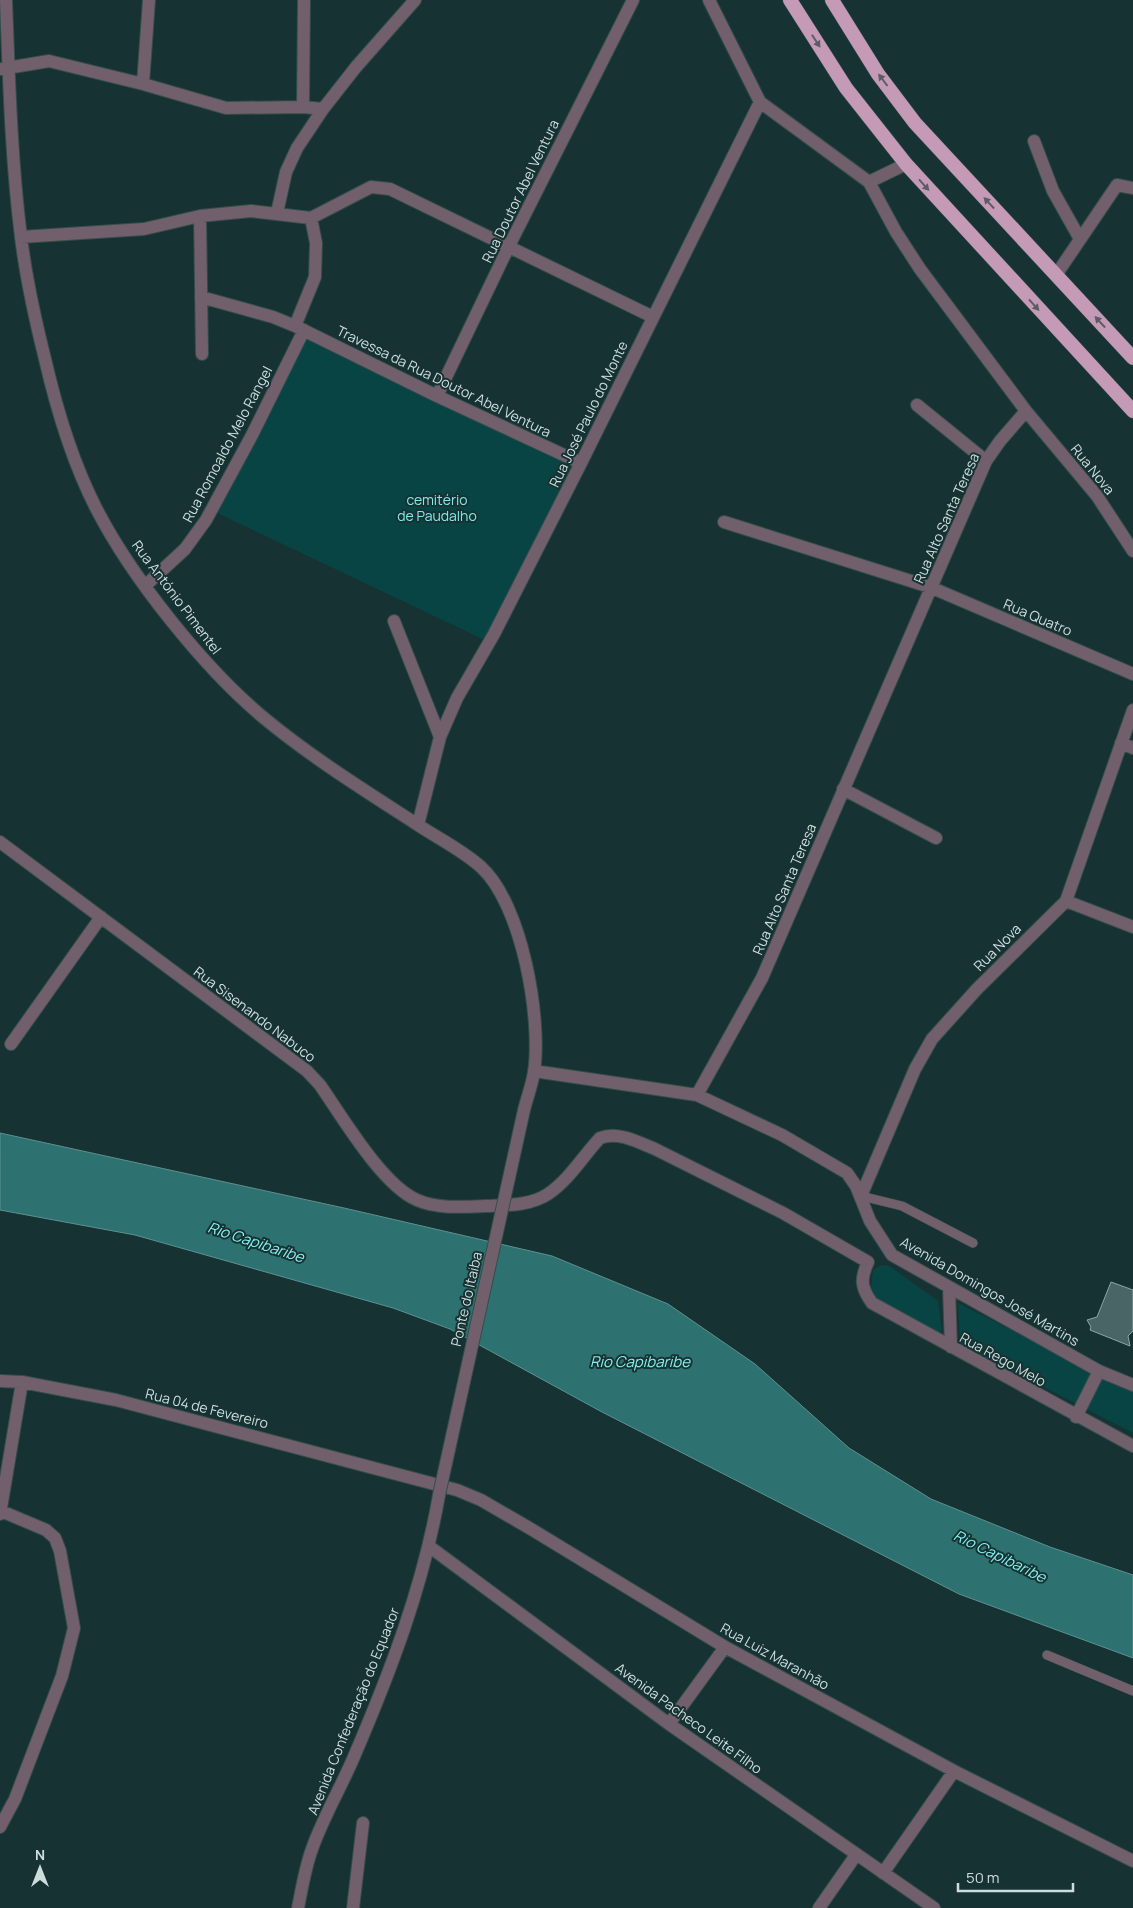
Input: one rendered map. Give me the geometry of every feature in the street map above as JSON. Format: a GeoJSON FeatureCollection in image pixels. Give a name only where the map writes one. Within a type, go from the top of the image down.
{"type":"FeatureCollection","features":[{"type":"Feature","properties":{"kind":"highway"},"geometry":{"type":"LineString","coordinates":[[790,0],[846,88],[906,164],[1133,411]]}},
{"type":"Feature","properties":{"kind":"highway"},"geometry":{"type":"LineString","coordinates":[[832,0],[878,74],[915,123],[1133,358]]}},
{"type":"Feature","properties":{"kind":"street","name":"Rua António Pimentel"},"geometry":{"type":"LineString","coordinates":[[6,0],[4,69],[21,237],[33,309],[60,419],[72,456],[97,510],[146,585],[185,636],[216,672],[263,718],[418,826],[447,842],[482,868],[492,879],[511,914],[525,961],[533,1005],[535,1026],[534,1071],[524,1110]]}},
{"type":"Feature","properties":{"kind":"street"},"geometry":{"type":"LineString","coordinates":[[142,84],[149,0]]}},
{"type":"Feature","properties":{"kind":"street"},"geometry":{"type":"LineString","coordinates":[[303,107],[304,0]]}},
{"type":"Feature","properties":{"kind":"street"},"geometry":{"type":"LineString","coordinates":[[277,213],[291,160],[323,109],[356,67],[415,0]]}},
{"type":"Feature","properties":{"kind":"street"},"geometry":{"type":"LineString","coordinates":[[709,0],[760,102],[869,182],[896,232],[920,269],[1026,411]]}},
{"type":"Feature","properties":{"kind":"street","name":"Rua Doutor Abel Ventura"},"geometry":{"type":"LineString","coordinates":[[437,396],[630,1]]}},
{"type":"Feature","properties":{"kind":"street"},"geometry":{"type":"LineString","coordinates":[[4,69],[49,61],[142,84],[226,108],[303,107],[323,109]]}},
{"type":"Feature","properties":{"kind":"street","name":"Rua José Paulo do Monte"},"geometry":{"type":"LineString","coordinates":[[418,826],[440,738],[457,698],[494,634],[581,463],[760,102]]}},
{"type":"Feature","properties":{"kind":"street"},"geometry":{"type":"LineString","coordinates":[[1034,141],[1053,191],[1080,239]]}},
{"type":"Feature","properties":{"kind":"street"},"geometry":{"type":"LineString","coordinates":[[869,182],[906,164]]}},
{"type":"Feature","properties":{"kind":"street"},"geometry":{"type":"LineString","coordinates":[[1056,275],[1117,185],[1133,188]]}},
{"type":"Feature","properties":{"kind":"street"},"geometry":{"type":"LineString","coordinates":[[21,237],[144,229],[200,216],[251,211],[312,218],[364,190],[379,187],[405,196],[653,317]]}},
{"type":"Feature","properties":{"kind":"street"},"geometry":{"type":"LineString","coordinates":[[200,216],[202,354]]}},
{"type":"Feature","properties":{"kind":"street","name":"Rua Romoaldo Melo Rangel"},"geometry":{"type":"LineString","coordinates":[[146,585],[184,549],[206,520],[252,435],[299,328],[315,277],[316,243],[312,218]]}},
{"type":"Feature","properties":{"kind":"street","name":"Travessa da Rua Doutor Abel Ventura"},"geometry":{"type":"LineString","coordinates":[[202,297],[273,317],[299,328],[437,396],[581,463]]}},
{"type":"Feature","properties":{"kind":"street"},"geometry":{"type":"LineString","coordinates":[[916,405],[986,461]]}},
{"type":"Feature","properties":{"kind":"street","name":"Rua Alto Santa Teresa"},"geometry":{"type":"LineString","coordinates":[[697,1095],[762,978],[986,461],[1000,441],[1026,411]]}},
{"type":"Feature","properties":{"kind":"street","name":"Rua Nova"},"geometry":{"type":"LineString","coordinates":[[1026,411],[1097,496],[1133,550]]}},
{"type":"Feature","properties":{"kind":"street","name":"Rua Quatro"},"geometry":{"type":"LineString","coordinates":[[724,522],[930,587],[1133,674]]}},
{"type":"Feature","properties":{"kind":"street"},"geometry":{"type":"LineString","coordinates":[[394,621],[440,738]]}},
{"type":"Feature","properties":{"kind":"street","name":"Rua Nova"},"geometry":{"type":"LineString","coordinates":[[861,1196],[914,1069],[932,1038],[978,988],[1066,901],[1127,746],[1133,710]]}},
{"type":"Feature","properties":{"kind":"street"},"geometry":{"type":"LineString","coordinates":[[843,789],[936,838]]}},
{"type":"Feature","properties":{"kind":"street","name":"Rua Sisenando Nabuco"},"geometry":{"type":"LineString","coordinates":[[0,842],[307,1071],[320,1085],[391,1183],[418,1201],[468,1207],[511,1205],[531,1201],[548,1194],[558,1185],[600,1138],[618,1136],[655,1149],[783,1213],[868,1262]]}},
{"type":"Feature","properties":{"kind":"street"},"geometry":{"type":"LineString","coordinates":[[1066,901],[1133,927]]}},
{"type":"Feature","properties":{"kind":"street"},"geometry":{"type":"LineString","coordinates":[[11,1044],[100,916]]}},
{"type":"Feature","properties":{"kind":"street","name":"Avenida Domingos José Martins"},"geometry":{"type":"LineString","coordinates":[[534,1071],[697,1095],[782,1135],[839,1168],[853,1180],[870,1221],[892,1255],[1099,1371],[1133,1385]]}},
{"type":"Feature","properties":{"kind":"street","name":"Ponte do Itaiba"},"geometry":{"type":"LineString","coordinates":[[439,1495],[524,1110]]}},
{"type":"Feature","properties":{"kind":"street"},"geometry":{"type":"LineString","coordinates":[[868,1262],[884,1255],[892,1255]]}},
{"type":"Feature","properties":{"kind":"street","name":"Rua Rego Melo"},"geometry":{"type":"LineString","coordinates":[[868,1262],[862,1278],[864,1290],[872,1302],[1076,1417],[1133,1446]]}},
{"type":"Feature","properties":{"kind":"street"},"geometry":{"type":"LineString","coordinates":[[949,1288],[952,1347]]}},
{"type":"Feature","properties":{"kind":"street"},"geometry":{"type":"LineString","coordinates":[[1076,1417],[1099,1371]]}},
{"type":"Feature","properties":{"kind":"street","name":"Rua 04 de Fevereiro"},"geometry":{"type":"LineString","coordinates":[[0,1381],[22,1382],[116,1400],[405,1475]]}},
{"type":"Feature","properties":{"kind":"street"},"geometry":{"type":"LineString","coordinates":[[0,1827],[15,1799],[62,1676],[74,1628],[60,1551],[55,1538],[46,1530],[0,1512],[4,1456],[22,1382]]}},
{"type":"Feature","properties":{"kind":"street","name":"Rua Luiz Maranhão"},"geometry":{"type":"LineString","coordinates":[[405,1475],[457,1490],[481,1500],[725,1647],[954,1771],[1133,1861]]}},
{"type":"Feature","properties":{"kind":"street","name":"Avenida Confederação do Equador"},"geometry":{"type":"LineString","coordinates":[[298,1908],[304,1873],[312,1848],[380,1694],[413,1606],[430,1547],[439,1495]]}},
{"type":"Feature","properties":{"kind":"street","name":"Avenida Pacheco Leite Filho"},"geometry":{"type":"LineString","coordinates":[[430,1547],[669,1724],[934,1908]]}},
{"type":"Feature","properties":{"kind":"street"},"geometry":{"type":"LineString","coordinates":[[669,1724],[725,1647]]}},
{"type":"Feature","properties":{"kind":"street"},"geometry":{"type":"LineString","coordinates":[[883,1873],[954,1771]]}},
{"type":"Feature","properties":{"kind":"street"},"geometry":{"type":"LineString","coordinates":[[353,1908],[362,1823]]}},
{"type":"Feature","properties":{"kind":"street"},"geometry":{"type":"LineString","coordinates":[[819,1908],[856,1855]]}},
{"type":"Feature","properties":{"kind":"lane"},"geometry":{"type":"LineString","coordinates":[[861,1196],[902,1206],[973,1243]]}},
{"type":"Feature","properties":{"kind":"lane"},"geometry":{"type":"LineString","coordinates":[[1047,1654],[1133,1691]]}},
{"type":"Feature","properties":{"kind":"green space","name":"cemitério de Paudalho"},"geometry":{"type":"Polygon","coordinates":[[[304,337],[579,464],[489,642],[213,511],[304,337]]]}},
{"type":"Feature","properties":{"kind":"green space"},"geometry":{"type":"Polygon","coordinates":[[[881,1265],[889,1266],[938,1301],[942,1331],[935,1333],[873,1303],[871,1289],[873,1270],[881,1265]]]}},
{"type":"Feature","properties":{"kind":"green space"},"geometry":{"type":"Polygon","coordinates":[[[958,1303],[1133,1392],[1133,1433],[960,1344],[958,1303]]]}},
{"type":"Feature","properties":{"kind":"water","name":"Rio Capibaribe"},"geometry":{"type":"Polygon","coordinates":[[[0,1133],[344,1208],[552,1256],[668,1304],[755,1364],[849,1448],[931,1499],[1050,1547],[1133,1575],[1133,1658],[959,1594],[602,1412],[450,1329],[393,1308],[135,1235],[0,1210],[0,1133]]]}},
{"type":"Feature","properties":{"kind":"building"},"geometry":{"type":"Polygon","coordinates":[[[1111,1282],[1133,1290],[1133,1331],[1128,1336],[1130,1346],[1090,1330],[1091,1327],[1087,1320],[1097,1317],[1111,1282]]]}}]}
